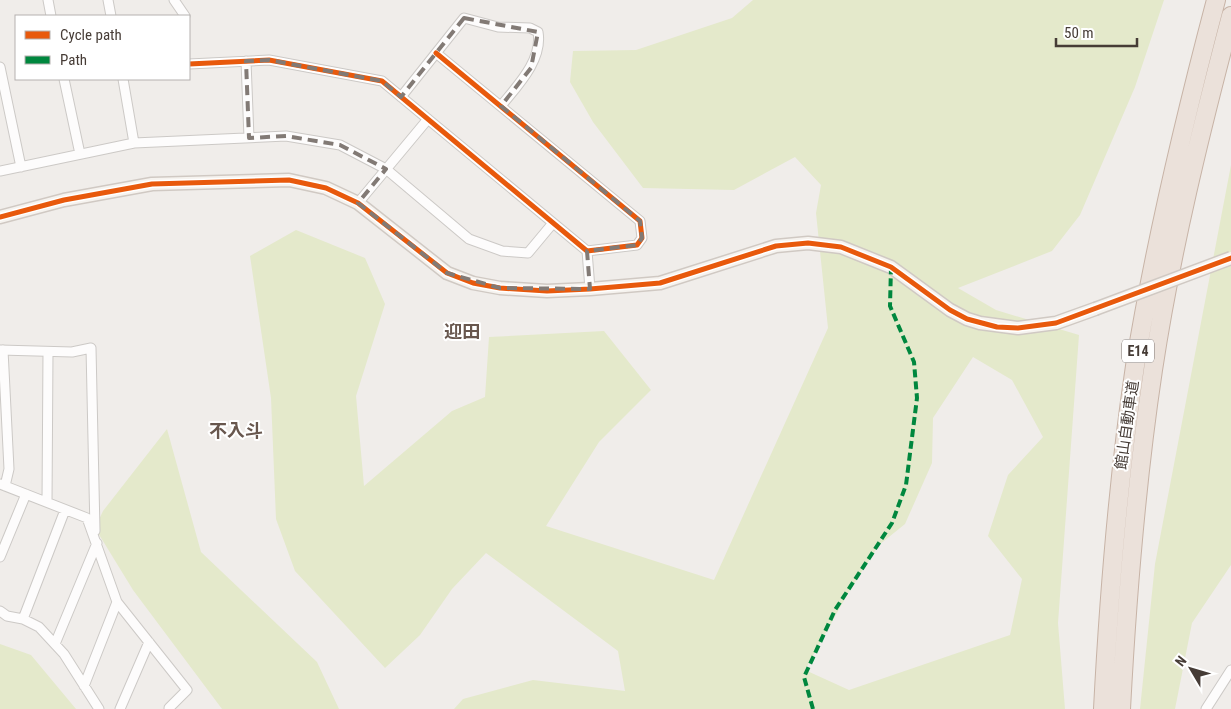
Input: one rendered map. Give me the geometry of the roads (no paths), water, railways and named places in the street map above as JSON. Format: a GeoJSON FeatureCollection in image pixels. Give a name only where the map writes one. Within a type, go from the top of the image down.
{"type":"FeatureCollection","features":[{"type":"Feature","properties":{"kind":"highway","name":"館山自動車道"},"geometry":{"type":"LineString","coordinates":[[1103,709],[1109,594],[1120,478],[1136,366],[1156,251],[1187,111],[1216,0]]}},
{"type":"Feature","properties":{"kind":"highway","name":"館山自動車道"},"geometry":{"type":"LineString","coordinates":[[1121,709],[1127,595],[1138,480],[1153,369],[1205,114],[1231,16]]}},
{"type":"Feature","properties":{"kind":"street"},"geometry":{"type":"LineString","coordinates":[[48,0],[51,15]]}},
{"type":"Feature","properties":{"kind":"street"},"geometry":{"type":"LineString","coordinates":[[108,0],[111,15]]}},
{"type":"Feature","properties":{"kind":"street"},"geometry":{"type":"LineString","coordinates":[[174,0],[184,15]]}},
{"type":"Feature","properties":{"kind":"street"},"geometry":{"type":"LineString","coordinates":[[401,97],[464,18],[498,27],[530,28],[538,32],[539,39],[531,68],[501,106]]}},
{"type":"Feature","properties":{"kind":"street"},"geometry":{"type":"LineString","coordinates":[[436,53],[640,221],[642,238],[637,245],[587,251]]}},
{"type":"Feature","properties":{"kind":"street"},"geometry":{"type":"LineString","coordinates":[[190,64],[268,60],[382,80],[587,251],[590,290]]}},
{"type":"Feature","properties":{"kind":"street"},"geometry":{"type":"LineString","coordinates":[[246,61],[249,138]]}},
{"type":"Feature","properties":{"kind":"street"},"geometry":{"type":"LineString","coordinates":[[0,67],[20,167]]}},
{"type":"Feature","properties":{"kind":"street"},"geometry":{"type":"LineString","coordinates":[[64,80],[80,154]]}},
{"type":"Feature","properties":{"kind":"street"},"geometry":{"type":"LineString","coordinates":[[123,80],[134,143]]}},
{"type":"Feature","properties":{"kind":"street"},"geometry":{"type":"LineString","coordinates":[[358,203],[428,119]]}},
{"type":"Feature","properties":{"kind":"street"},"geometry":{"type":"LineString","coordinates":[[0,171],[134,143],[286,136],[340,145],[386,170],[469,239],[502,251],[528,253],[553,223]]}},
{"type":"Feature","properties":{"kind":"street"},"geometry":{"type":"LineString","coordinates":[[0,217],[64,200],[152,184],[290,180],[326,188],[358,203],[447,273],[473,283],[500,288],[546,291],[590,290],[660,283],[776,246],[808,243],[841,247],[891,267],[950,310],[967,319],[980,323],[1018,328],[1056,323],[1231,258]]}},
{"type":"Feature","properties":{"kind":"street"},"geometry":{"type":"LineString","coordinates":[[55,644],[96,540],[91,348],[72,352],[1,350],[9,469],[3,485],[87,518],[96,540],[117,602],[187,690],[169,708]]}},
{"type":"Feature","properties":{"kind":"street"},"geometry":{"type":"LineString","coordinates":[[47,502],[48,352]]}},
{"type":"Feature","properties":{"kind":"street"},"geometry":{"type":"LineString","coordinates":[[0,557],[26,494]]}},
{"type":"Feature","properties":{"kind":"street"},"geometry":{"type":"LineString","coordinates":[[23,619],[65,510]]}},
{"type":"Feature","properties":{"kind":"street"},"geometry":{"type":"LineString","coordinates":[[84,686],[117,602]]}},
{"type":"Feature","properties":{"kind":"street"},"geometry":{"type":"LineString","coordinates":[[0,611],[8,616],[23,619],[39,627],[64,654],[98,709]]}},
{"type":"Feature","properties":{"kind":"street"},"geometry":{"type":"LineString","coordinates":[[120,709],[149,642]]}},
{"type":"Feature","properties":{"kind":"street"},"geometry":{"type":"LineString","coordinates":[[1206,709],[1231,670]]}},
{"type":"Feature","properties":{"kind":"district","name":"迎田"},"geometry":{"type":"Point","coordinates":[462,331]}},
{"type":"Feature","properties":{"kind":"district","name":"不入斗"},"geometry":{"type":"Point","coordinates":[236,430]}}]}
